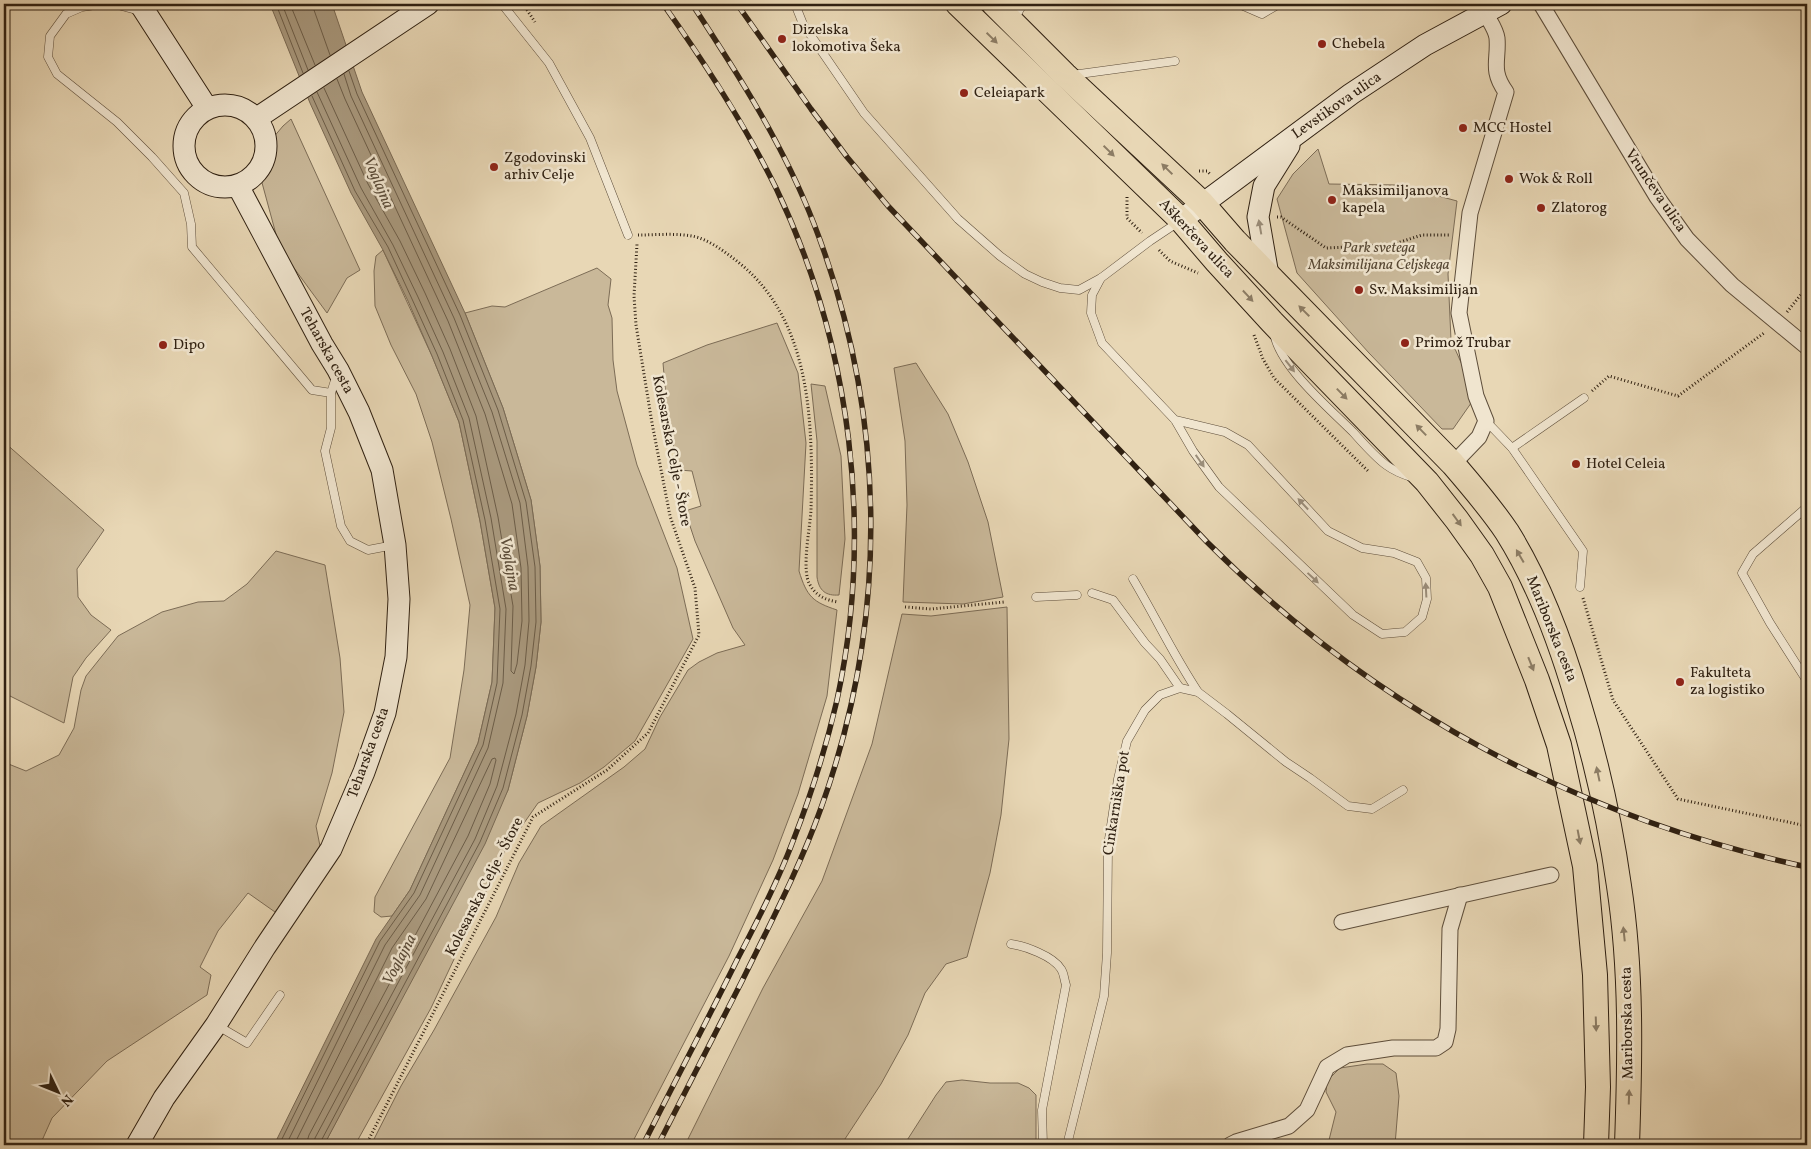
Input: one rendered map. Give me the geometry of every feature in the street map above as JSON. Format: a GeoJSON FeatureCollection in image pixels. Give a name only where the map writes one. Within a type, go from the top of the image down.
{"type":"FeatureCollection","features":[{"type":"Feature","properties":{"kind":"main road","name":"Aškerčeva ulica"},"geometry":{"type":"LineString","coordinates":[[958,4],[1181,220],[1216,262],[1272,322],[1427,482]]}},
{"type":"Feature","properties":{"kind":"main road","name":"Aškerčeva ulica"},"geometry":{"type":"LineString","coordinates":[[994,4],[1018,13],[1065,75],[1202,203],[1235,241],[1453,464]]}},
{"type":"Feature","properties":{"kind":"main road","name":"Mariborska cesta"},"geometry":{"type":"LineString","coordinates":[[1453,464],[1482,497],[1507,532],[1528,570],[1549,614],[1591,742],[1616,868],[1625,942],[1629,999],[1630,1078],[1627,1145]]}},
{"type":"Feature","properties":{"kind":"main road","name":"Mariborska cesta"},"geometry":{"type":"LineString","coordinates":[[1427,482],[1477,548],[1500,587],[1538,680],[1559,746],[1585,866],[1590,908],[1598,1087],[1596,1145]]}},
{"type":"Feature","properties":{"kind":"street"},"geometry":{"type":"LineString","coordinates":[[264,114],[264,130],[267,143],[266,157],[260,169],[244,186],[224,188],[211,185],[199,178],[190,168],[184,155],[184,141],[188,128],[195,116],[213,103],[234,105],[264,114],[428,4]]}},
{"type":"Feature","properties":{"kind":"street","name":"Vrunčeva ulica"},"geometry":{"type":"LineString","coordinates":[[1541,4],[1657,197],[1687,239],[1732,285],[1807,347]]}},
{"type":"Feature","properties":{"kind":"street"},"geometry":{"type":"LineString","coordinates":[[142,8],[213,103]]}},
{"type":"Feature","properties":{"kind":"street"},"geometry":{"type":"LineString","coordinates":[[1453,464],[1479,437],[1486,420],[1476,396],[1459,313],[1470,213],[1506,92],[1500,84],[1495,64],[1497,36],[1493,8]]}},
{"type":"Feature","properties":{"kind":"street","name":"Levstikova ulica"},"geometry":{"type":"LineString","coordinates":[[1181,220],[1202,203],[1224,190],[1351,94],[1425,45],[1493,8]]}},
{"type":"Feature","properties":{"kind":"street"},"geometry":{"type":"LineString","coordinates":[[1268,274],[1258,217],[1264,186],[1299,132]]}},
{"type":"Feature","properties":{"kind":"street","name":"Teharska cesta"},"geometry":{"type":"LineString","coordinates":[[137,1145],[164,1098],[216,1025],[265,947],[331,849],[364,772],[385,713],[396,657],[399,598],[395,545],[382,470],[359,412],[338,370],[322,344],[244,186]]}},
{"type":"Feature","properties":{"kind":"street"},"geometry":{"type":"LineString","coordinates":[[1342,922],[1551,875]]}},
{"type":"Feature","properties":{"kind":"street"},"geometry":{"type":"LineString","coordinates":[[1230,1145],[1289,1126],[1307,1110],[1327,1067],[1347,1055],[1393,1048],[1436,1048],[1445,1042],[1448,1029],[1450,929],[1460,895]]}},
{"type":"Feature","properties":{"kind":"lane"},"geometry":{"type":"LineString","coordinates":[[102,4],[82,7],[66,14],[50,36],[48,57],[57,74],[117,122],[184,193],[191,224],[192,247],[312,390],[331,393]]}},
{"type":"Feature","properties":{"kind":"lane"},"geometry":{"type":"LineString","coordinates":[[114,4],[142,8]]}},
{"type":"Feature","properties":{"kind":"lane"},"geometry":{"type":"LineString","coordinates":[[502,4],[549,63],[590,138],[628,235]]}},
{"type":"Feature","properties":{"kind":"lane"},"geometry":{"type":"LineString","coordinates":[[795,4],[803,24],[864,113],[965,226],[1000,256],[1025,274],[1060,288],[1080,290],[1101,278],[1181,220]]}},
{"type":"Feature","properties":{"kind":"lane"},"geometry":{"type":"LineString","coordinates":[[1239,4],[1262,14],[1279,4]]}},
{"type":"Feature","properties":{"kind":"lane"},"geometry":{"type":"LineString","coordinates":[[1065,75],[1175,61]]}},
{"type":"Feature","properties":{"kind":"lane"},"geometry":{"type":"LineString","coordinates":[[1101,278],[1092,295],[1091,313],[1102,343],[1175,420],[1193,451],[1219,487],[1353,615],[1382,634],[1405,632],[1422,617],[1427,599],[1426,578],[1417,562],[1394,553],[1362,548],[1328,531],[1248,446],[1224,432],[1175,420]]}},
{"type":"Feature","properties":{"kind":"lane"},"geometry":{"type":"LineString","coordinates":[[338,370],[331,393],[331,428],[325,451],[342,526],[350,541],[368,550],[395,545]]}},
{"type":"Feature","properties":{"kind":"lane"},"geometry":{"type":"LineString","coordinates":[[1512,448],[1584,398]]}},
{"type":"Feature","properties":{"kind":"lane"},"geometry":{"type":"LineString","coordinates":[[1486,420],[1512,448],[1583,551],[1580,587]]}},
{"type":"Feature","properties":{"kind":"lane"},"geometry":{"type":"LineString","coordinates":[[1807,507],[1753,554],[1742,573],[1770,623],[1807,681]]}},
{"type":"Feature","properties":{"kind":"lane"},"geometry":{"type":"LineString","coordinates":[[1132,579],[1185,673],[1198,692],[1286,762],[1348,806],[1372,809],[1403,790]]}},
{"type":"Feature","properties":{"kind":"lane"},"geometry":{"type":"LineString","coordinates":[[1092,593],[1113,600],[1160,659],[1180,688],[1198,692]]}},
{"type":"Feature","properties":{"kind":"lane"},"geometry":{"type":"LineString","coordinates":[[1036,597],[1077,595]]}},
{"type":"Feature","properties":{"kind":"lane","name":"Cinkarniška pot"},"geometry":{"type":"LineString","coordinates":[[1067,1145],[1104,996],[1107,953],[1108,846],[1118,779],[1127,741],[1145,710],[1160,695],[1180,688]]}},
{"type":"Feature","properties":{"kind":"lane"},"geometry":{"type":"LineString","coordinates":[[1011,944],[1024,946],[1056,962],[1063,971],[1066,985],[1042,1110],[1042,1145]]}},
{"type":"Feature","properties":{"kind":"lane"},"geometry":{"type":"LineString","coordinates":[[216,1025],[247,1043],[280,995]]}},
{"type":"Feature","properties":{"kind":"lane"},"geometry":{"type":"LineString","coordinates":[[1792,1145],[1805,1144]]}},
{"type":"Feature","properties":{"kind":"path"},"geometry":{"type":"LineString","coordinates":[[523,4],[538,28]]}},
{"type":"Feature","properties":{"kind":"path"},"geometry":{"type":"LineString","coordinates":[[213,103],[238,99],[264,114],[272,144],[271,155],[263,173],[244,186]]}},
{"type":"Feature","properties":{"kind":"path"},"geometry":{"type":"LineString","coordinates":[[1270,218],[1281,217],[1326,248],[1391,245],[1422,236],[1467,234]]}},
{"type":"Feature","properties":{"kind":"path"},"geometry":{"type":"LineString","coordinates":[[634,227],[638,235]]}},
{"type":"Feature","properties":{"kind":"path"},"geometry":{"type":"LineString","coordinates":[[628,235],[690,236],[702,239],[725,252],[754,274],[774,302],[793,342],[805,381],[812,442],[806,572],[809,585],[817,595],[838,602]]}},
{"type":"Feature","properties":{"kind":"path","name":"Kolesarska Celje - Štore"},"geometry":{"type":"LineString","coordinates":[[366,1145],[533,817],[607,770],[648,734],[699,635],[695,588],[670,516],[638,335],[634,296],[638,235]]}},
{"type":"Feature","properties":{"kind":"path"},"geometry":{"type":"LineString","coordinates":[[1584,398],[1609,376],[1678,396],[1778,323],[1807,288]]}},
{"type":"Feature","properties":{"kind":"path"},"geometry":{"type":"LineString","coordinates":[[1580,587],[1613,700],[1678,799],[1807,826]]}},
{"type":"Feature","properties":{"kind":"path"},"geometry":{"type":"LineString","coordinates":[[905,607],[931,610],[1004,602]]}},
{"type":"Feature","properties":{"kind":"green space"},"geometry":{"type":"Polygon","coordinates":[[[291,119],[360,270],[347,278],[327,313],[280,249],[258,168],[267,145],[291,119]]]}},
{"type":"Feature","properties":{"kind":"green space","name":"Park svetega Maksimilijana Celjskega"},"geometry":{"type":"Polygon","coordinates":[[[1318,149],[1329,184],[1398,185],[1457,201],[1448,274],[1451,340],[1476,396],[1453,429],[1442,429],[1369,353],[1297,273],[1277,199],[1293,174],[1318,149]]]}},
{"type":"Feature","properties":{"kind":"green space"},"geometry":{"type":"Polygon","coordinates":[[[383,250],[432,356],[459,422],[480,521],[495,608],[492,682],[478,743],[410,890],[392,916],[381,917],[374,912],[375,897],[450,758],[464,670],[470,605],[432,442],[416,394],[391,345],[375,306],[374,271],[376,256],[383,250]]]}},
{"type":"Feature","properties":{"kind":"green space"},"geometry":{"type":"Polygon","coordinates":[[[597,268],[611,279],[608,305],[612,318],[613,360],[617,391],[637,465],[677,568],[693,639],[635,741],[604,767],[580,783],[538,803],[506,849],[431,1008],[355,1145],[324,1145],[508,790],[527,716],[536,667],[541,622],[540,566],[531,500],[503,408],[465,313],[492,306],[505,307],[597,268]]]}},
{"type":"Feature","properties":{"kind":"green space"},"geometry":{"type":"Polygon","coordinates":[[[777,323],[798,373],[806,443],[799,571],[808,593],[822,604],[837,610],[827,696],[798,794],[773,860],[729,956],[631,1145],[371,1145],[401,1086],[496,917],[519,863],[541,826],[624,767],[645,749],[660,717],[688,670],[717,653],[745,645],[733,628],[695,541],[685,511],[701,506],[692,471],[679,470],[668,421],[663,363],[707,345],[777,323]]]}},
{"type":"Feature","properties":{"kind":"green space"},"geometry":{"type":"Polygon","coordinates":[[[916,363],[948,414],[968,462],[988,522],[1003,597],[963,604],[903,602],[907,505],[905,441],[894,368],[916,363]]]}},
{"type":"Feature","properties":{"kind":"green space"},"geometry":{"type":"Polygon","coordinates":[[[811,384],[825,386],[841,456],[845,539],[839,595],[830,595],[824,592],[819,586],[817,577],[817,441],[811,384]]]}},
{"type":"Feature","properties":{"kind":"green space"},"geometry":{"type":"Polygon","coordinates":[[[4,442],[104,530],[77,569],[78,597],[91,615],[111,630],[86,658],[73,677],[64,723],[4,693],[4,442]]]}},
{"type":"Feature","properties":{"kind":"green space"},"geometry":{"type":"Polygon","coordinates":[[[276,551],[325,565],[340,658],[344,712],[332,773],[316,826],[321,851],[275,912],[248,893],[218,931],[200,967],[211,975],[207,995],[107,1061],[52,1118],[40,1145],[4,1145],[4,766],[6,763],[26,771],[59,755],[74,728],[81,690],[86,676],[118,636],[162,612],[198,602],[224,601],[247,584],[276,551]]]}},
{"type":"Feature","properties":{"kind":"green space"},"geometry":{"type":"Polygon","coordinates":[[[1007,607],[1009,739],[1001,815],[990,873],[967,957],[946,964],[925,993],[908,1035],[881,1084],[841,1145],[685,1145],[763,988],[822,881],[872,744],[902,614],[931,616],[1007,607]]]}},
{"type":"Feature","properties":{"kind":"green space"},"geometry":{"type":"Polygon","coordinates":[[[1383,1064],[1396,1073],[1399,1096],[1395,1145],[1326,1145],[1328,1144],[1336,1112],[1326,1092],[1327,1081],[1340,1068],[1383,1064]]]}},
{"type":"Feature","properties":{"kind":"green space"},"geometry":{"type":"Polygon","coordinates":[[[962,1080],[1018,1083],[1029,1088],[1036,1095],[1036,1145],[904,1145],[946,1082],[962,1080]]]}},
{"type":"Feature","properties":{"kind":"water","name":"Voglajna"},"geometry":{"type":"Polygon","coordinates":[[[270,4],[332,4],[362,92],[465,313],[503,408],[531,500],[540,566],[541,622],[536,667],[527,716],[508,790],[485,844],[324,1145],[274,1145],[376,939],[410,890],[478,743],[492,682],[495,608],[480,521],[459,422],[408,301],[383,250],[351,193],[310,103],[270,4]]]}},
{"type":"Feature","properties":{"kind":"railway"},"geometry":{"type":"LineString","coordinates":[[643,1145],[767,900],[800,824],[823,754],[837,700],[848,635],[854,570],[854,504],[849,439],[838,374],[822,310],[802,248],[776,188],[751,140],[709,71],[663,4]]}},
{"type":"Feature","properties":{"kind":"railway"},"geometry":{"type":"LineString","coordinates":[[658,1145],[774,917],[804,852],[821,808],[844,736],[859,663],[868,589],[871,515],[866,441],[856,368],[838,296],[814,224],[789,167],[759,111],[692,4]]}},
{"type":"Feature","properties":{"kind":"railway"},"geometry":{"type":"LineString","coordinates":[[737,4],[811,109],[847,157],[888,206],[1207,542],[1271,602],[1339,656],[1410,705],[1483,748],[1560,786],[1640,819],[1722,846],[1807,867]]}},
{"type":"Feature","properties":{"kind":"place","name":"Dizelska lokomotiva Šeka"},"geometry":{"type":"Point","coordinates":[782,39]}},
{"type":"Feature","properties":{"kind":"place","name":"Chebela"},"geometry":{"type":"Point","coordinates":[1322,44]}},
{"type":"Feature","properties":{"kind":"place","name":"Celeiapark"},"geometry":{"type":"Point","coordinates":[964,93]}},
{"type":"Feature","properties":{"kind":"place","name":"MCC Hostel"},"geometry":{"type":"Point","coordinates":[1463,128]}},
{"type":"Feature","properties":{"kind":"place","name":"Zgodovinski arhiv Celje"},"geometry":{"type":"Point","coordinates":[494,167]}},
{"type":"Feature","properties":{"kind":"place","name":"Wok & Roll"},"geometry":{"type":"Point","coordinates":[1509,179]}},
{"type":"Feature","properties":{"kind":"place","name":"Maksimiljanova kapela"},"geometry":{"type":"Point","coordinates":[1332,200]}},
{"type":"Feature","properties":{"kind":"place","name":"Zlatorog"},"geometry":{"type":"Point","coordinates":[1541,208]}},
{"type":"Feature","properties":{"kind":"place","name":"Sv. Maksimilijan"},"geometry":{"type":"Point","coordinates":[1359,290]}},
{"type":"Feature","properties":{"kind":"place","name":"Primož Trubar"},"geometry":{"type":"Point","coordinates":[1405,343]}},
{"type":"Feature","properties":{"kind":"place","name":"Dipo"},"geometry":{"type":"Point","coordinates":[163,345]}},
{"type":"Feature","properties":{"kind":"place","name":"Hotel Celeia"},"geometry":{"type":"Point","coordinates":[1576,464]}},
{"type":"Feature","properties":{"kind":"place","name":"Fakulteta za logistiko"},"geometry":{"type":"Point","coordinates":[1680,682]}}]}
